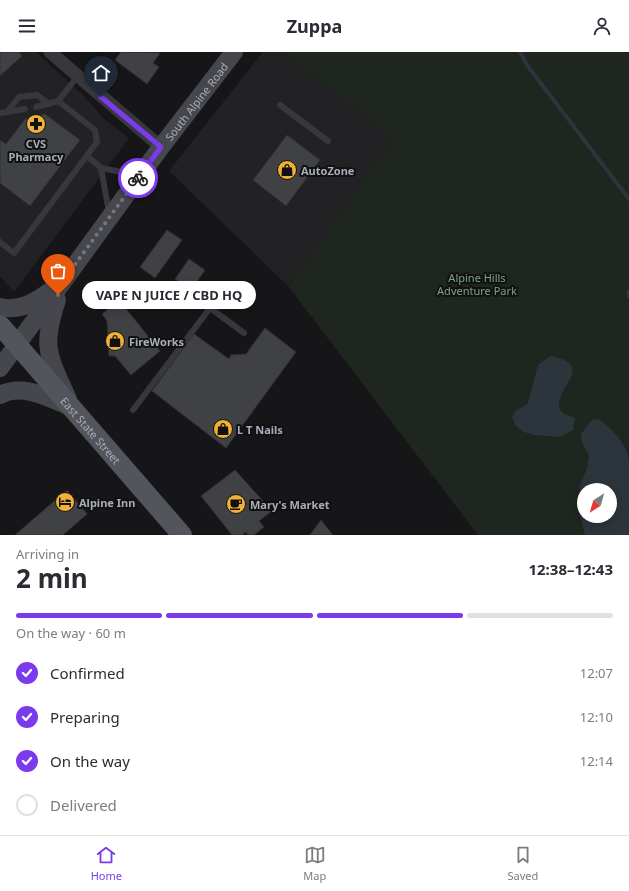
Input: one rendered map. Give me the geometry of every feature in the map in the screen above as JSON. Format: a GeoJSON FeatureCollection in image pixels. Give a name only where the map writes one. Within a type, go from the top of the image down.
{"type":"FeatureCollection","features":[{"type":"Feature","properties":{"kind":"main road","name":"South Alpine Road"},"geometry":{"type":"LineString","coordinates":[[0,368],[161,147],[234,52]]}},
{"type":"Feature","properties":{"kind":"main road"},"geometry":{"type":"LineString","coordinates":[[0,307],[9,309],[31,303],[63,281]]}},
{"type":"Feature","properties":{"kind":"main road"},"geometry":{"type":"LineString","coordinates":[[63,281],[49,323],[47,346],[52,362],[71,407]]}},
{"type":"Feature","properties":{"kind":"main road","name":"East State Street"},"geometry":{"type":"LineString","coordinates":[[0,325],[182,535]]}},
{"type":"Feature","properties":{"kind":"main road"},"geometry":{"type":"LineString","coordinates":[[0,395],[15,390],[30,392],[71,407]]}},
{"type":"Feature","properties":{"kind":"street"},"geometry":{"type":"LineString","coordinates":[[50,52],[77,77],[161,147]]}},
{"type":"Feature","properties":{"kind":"lane"},"geometry":{"type":"LineString","coordinates":[[36,107],[58,101],[77,77]]}},
{"type":"Feature","properties":{"kind":"lane"},"geometry":{"type":"LineString","coordinates":[[7,112],[19,97],[37,95],[49,104]]}},
{"type":"Feature","properties":{"kind":"lane"},"geometry":{"type":"LineString","coordinates":[[0,242],[14,253],[97,142],[95,130],[58,101]]}},
{"type":"Feature","properties":{"kind":"lane"},"geometry":{"type":"LineString","coordinates":[[280,105],[328,142]]}},
{"type":"Feature","properties":{"kind":"lane"},"geometry":{"type":"LineString","coordinates":[[0,113],[25,109]]}},
{"type":"Feature","properties":{"kind":"lane"},"geometry":{"type":"LineString","coordinates":[[87,156],[101,168],[140,176]]}},
{"type":"Feature","properties":{"kind":"lane"},"geometry":{"type":"LineString","coordinates":[[101,168],[110,217]]}},
{"type":"Feature","properties":{"kind":"lane"},"geometry":{"type":"LineString","coordinates":[[133,410],[210,308],[244,333]]}},
{"type":"Feature","properties":{"kind":"shaded area"},"geometry":{"type":"Polygon","coordinates":[[[0,52],[36,52],[84,96],[104,119],[129,138],[14,292],[0,276],[0,52]]]}},
{"type":"Feature","properties":{"kind":"shaded area"},"geometry":{"type":"Polygon","coordinates":[[[263,52],[282,52],[395,139],[288,286],[169,171],[263,52]]]}},
{"type":"Feature","properties":{"kind":"shaded area"},"geometry":{"type":"Polygon","coordinates":[[[550,356],[565,360],[571,366],[572,372],[559,404],[562,412],[575,418],[573,430],[561,437],[534,435],[524,432],[516,426],[512,417],[515,412],[528,403],[538,365],[550,356]]]}},
{"type":"Feature","properties":{"kind":"shaded area"},"geometry":{"type":"Polygon","coordinates":[[[598,419],[618,436],[628,454],[629,535],[585,535],[582,523],[617,523],[617,483],[581,483],[587,469],[589,456],[582,442],[581,434],[592,420],[598,419]]]}},
{"type":"Feature","properties":{"kind":"green space","name":"Alpine Hills Adventure Park"},"geometry":{"type":"Polygon","coordinates":[[[282,52],[629,52],[629,535],[478,535],[288,286],[394,139],[282,52]]]}},
{"type":"Feature","properties":{"kind":"building"},"geometry":{"type":"Polygon","coordinates":[[[0,52],[19,52],[22,56],[0,76],[0,52]]]}},
{"type":"Feature","properties":{"kind":"building"},"geometry":{"type":"Polygon","coordinates":[[[121,52],[160,53],[153,63],[159,67],[147,84],[115,60],[121,52]]]}},
{"type":"Feature","properties":{"kind":"building","name":"CVS Pharmacy"},"geometry":{"type":"Polygon","coordinates":[[[45,114],[80,140],[30,206],[0,183],[0,140],[6,144],[25,119],[45,114]]]}},
{"type":"Feature","properties":{"kind":"building","name":"AutoZone"},"geometry":{"type":"Polygon","coordinates":[[[287,135],[320,160],[286,206],[253,180],[287,135]]]}},
{"type":"Feature","properties":{"kind":"building"},"geometry":{"type":"Polygon","coordinates":[[[167,230],[182,240],[155,278],[140,267],[167,230]]]}},
{"type":"Feature","properties":{"kind":"building"},"geometry":{"type":"Polygon","coordinates":[[[189,259],[205,270],[191,290],[175,279],[189,259]]]}},
{"type":"Feature","properties":{"kind":"building"},"geometry":{"type":"Polygon","coordinates":[[[119,300],[160,351],[131,375],[115,356],[109,356],[107,321],[102,314],[119,300]]]}},
{"type":"Feature","properties":{"kind":"building"},"geometry":{"type":"Polygon","coordinates":[[[265,328],[296,352],[226,448],[152,391],[194,334],[229,359],[231,355],[246,354],[265,328]]]}},
{"type":"Feature","properties":{"kind":"building","name":"Mary's Market"},"geometry":{"type":"Polygon","coordinates":[[[235,470],[272,511],[259,521],[264,527],[254,535],[248,535],[246,532],[242,535],[232,535],[201,496],[235,470]]]}},
{"type":"Feature","properties":{"kind":"building","name":"Alpine Inn"},"geometry":{"type":"Polygon","coordinates":[[[67,490],[87,514],[63,535],[15,535],[67,490]]]}},
{"type":"Feature","properties":{"kind":"building"},"geometry":{"type":"Polygon","coordinates":[[[321,520],[333,535],[310,535],[321,520]]]}},
{"type":"Feature","properties":{"kind":"waterway"},"geometry":{"type":"LineString","coordinates":[[520,52],[527,65],[629,199]]}},
{"type":"Feature","properties":{"kind":"waterway"},"geometry":{"type":"LineString","coordinates":[[629,291],[629,297]]}},
{"type":"Feature","properties":{"kind":"way so far"},"geometry":{"type":"LineString","coordinates":[[58,295],[63,281],[138,178]]}},
{"type":"Feature","properties":{"kind":"place","name":"CVS Pharmacy"},"geometry":{"type":"Point","coordinates":[36,124]}},
{"type":"Feature","properties":{"kind":"place","name":"AutoZone"},"geometry":{"type":"Point","coordinates":[287,170]}},
{"type":"Feature","properties":{"kind":"place","name":"VAPE N JUICE / CBD HQ"},"geometry":{"type":"Point","coordinates":[58,295]}},
{"type":"Feature","properties":{"kind":"place","name":"FireWorks"},"geometry":{"type":"Point","coordinates":[115,341]}},
{"type":"Feature","properties":{"kind":"place","name":"L T Nails"},"geometry":{"type":"Point","coordinates":[223,429]}},
{"type":"Feature","properties":{"kind":"place","name":"Alpine Inn"},"geometry":{"type":"Point","coordinates":[65,502]}},
{"type":"Feature","properties":{"kind":"place","name":"Mary's Market"},"geometry":{"type":"Point","coordinates":[236,504]}},
{"type":"Feature","properties":{"kind":"route"},"geometry":{"type":"LineString","coordinates":[[101,97],[161,147],[138,178]]}}]}
